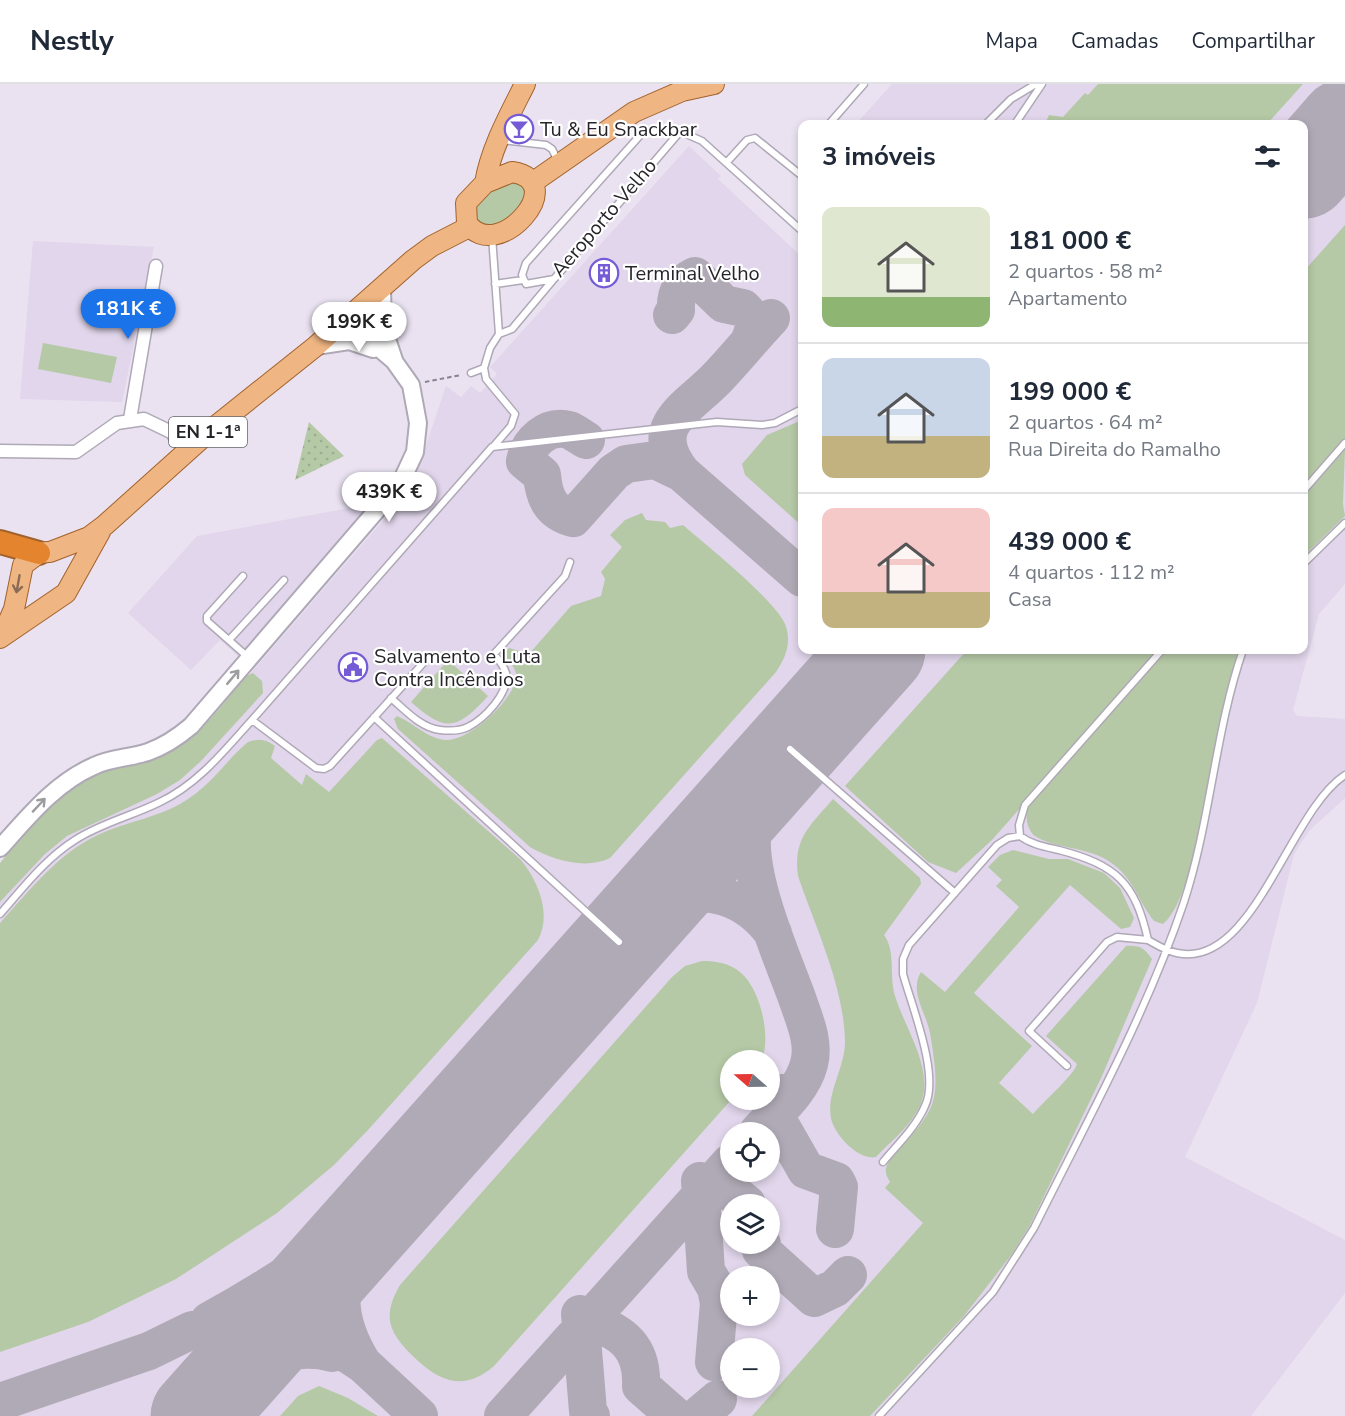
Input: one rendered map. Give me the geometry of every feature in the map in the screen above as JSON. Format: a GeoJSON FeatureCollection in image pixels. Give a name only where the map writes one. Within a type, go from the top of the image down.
{"type":"FeatureCollection","features":[{"type":"Feature","properties":{"kind":"highway"},"geometry":{"type":"LineString","coordinates":[[0,542],[44,552]]}},
{"type":"Feature","properties":{"kind":"main road"},"geometry":{"type":"LineString","coordinates":[[485,183],[488,165],[525,84]]}},
{"type":"Feature","properties":{"kind":"main road"},"geometry":{"type":"LineString","coordinates":[[532,183],[634,112],[682,91],[714,84]]}},
{"type":"Feature","properties":{"kind":"main road"},"geometry":{"type":"LineString","coordinates":[[512,172],[520,173],[532,183],[536,195],[532,208],[512,226],[492,235],[478,233],[469,227],[465,217],[466,203],[485,183],[512,172]]}},
{"type":"Feature","properties":{"kind":"main road","name":"EN 1-1ª"},"geometry":{"type":"LineString","coordinates":[[2,636],[14,609],[23,565],[44,552],[89,537],[105,525],[244,401],[316,346],[432,246],[469,227]]}},
{"type":"Feature","properties":{"kind":"main road","name":"EN 1-1ª"},"geometry":{"type":"LineString","coordinates":[[2,636],[66,593],[105,525]]}},
{"type":"Feature","properties":{"kind":"main road"},"geometry":{"type":"LineString","coordinates":[[44,552],[61,557],[68,564],[71,583]]}},
{"type":"Feature","properties":{"kind":"street"},"geometry":{"type":"LineString","coordinates":[[130,419],[156,266]]}},
{"type":"Feature","properties":{"kind":"street"},"geometry":{"type":"LineString","coordinates":[[382,288],[383,327],[394,361]]}},
{"type":"Feature","properties":{"kind":"street"},"geometry":{"type":"LineString","coordinates":[[0,848],[44,799],[67,782],[95,765],[147,752],[173,741],[191,726],[401,482],[415,452],[418,423],[411,385],[394,361],[346,320]]}},
{"type":"Feature","properties":{"kind":"street"},"geometry":{"type":"LineString","coordinates":[[316,346],[338,341],[354,341],[394,361]]}},
{"type":"Feature","properties":{"kind":"street"},"geometry":{"type":"LineString","coordinates":[[0,452],[76,453],[117,423],[130,419],[144,419],[161,425],[187,451]]}},
{"type":"Feature","properties":{"kind":"lane"},"geometry":{"type":"LineString","coordinates":[[832,120],[864,84]]}},
{"type":"Feature","properties":{"kind":"lane"},"geometry":{"type":"LineString","coordinates":[[990,120],[1011,99],[1036,84]]}},
{"type":"Feature","properties":{"kind":"lane"},"geometry":{"type":"LineString","coordinates":[[1018,120],[1042,84]]}},
{"type":"Feature","properties":{"kind":"lane","name":"Aeroporto Velho"},"geometry":{"type":"LineString","coordinates":[[523,280],[522,270],[526,263],[639,135],[651,130],[695,137],[727,162],[798,227]]}},
{"type":"Feature","properties":{"kind":"lane","name":"Aeroporto Velho"},"geometry":{"type":"LineString","coordinates":[[495,284],[523,280],[532,284],[554,279],[678,134]]}},
{"type":"Feature","properties":{"kind":"lane"},"geometry":{"type":"LineString","coordinates":[[727,162],[747,140],[755,138],[798,173]]}},
{"type":"Feature","properties":{"kind":"lane"},"geometry":{"type":"LineString","coordinates":[[499,139],[546,145],[554,152],[559,164]]}},
{"type":"Feature","properties":{"kind":"lane"},"geometry":{"type":"LineString","coordinates":[[492,235],[500,334]]}},
{"type":"Feature","properties":{"kind":"lane"},"geometry":{"type":"LineString","coordinates":[[0,914],[61,850],[86,834],[155,805],[190,784],[211,766],[511,426],[515,414],[486,379],[483,368],[490,348],[500,334],[512,329],[554,279]]}},
{"type":"Feature","properties":{"kind":"lane"},"geometry":{"type":"LineString","coordinates":[[471,373],[483,368]]}},
{"type":"Feature","properties":{"kind":"lane"},"geometry":{"type":"LineString","coordinates":[[492,447],[717,422],[762,425],[776,423],[798,411]]}},
{"type":"Feature","properties":{"kind":"lane"},"geometry":{"type":"LineString","coordinates":[[1308,485],[1345,443]]}},
{"type":"Feature","properties":{"kind":"lane"},"geometry":{"type":"LineString","coordinates":[[1308,559],[1345,523]]}},
{"type":"Feature","properties":{"kind":"lane"},"geometry":{"type":"LineString","coordinates":[[391,698],[426,726],[439,730],[466,728],[476,722],[499,698],[506,686],[506,674],[494,654],[565,576],[570,562]]}},
{"type":"Feature","properties":{"kind":"lane"},"geometry":{"type":"LineString","coordinates":[[243,576],[207,616],[207,621],[249,658]]}},
{"type":"Feature","properties":{"kind":"lane"},"geometry":{"type":"LineString","coordinates":[[229,640],[284,580]]}},
{"type":"Feature","properties":{"kind":"lane"},"geometry":{"type":"LineString","coordinates":[[1020,836],[1019,825],[1025,805],[1158,654]]}},
{"type":"Feature","properties":{"kind":"lane"},"geometry":{"type":"LineString","coordinates":[[879,1416],[969,1321],[993,1292],[1029,1238],[1157,976],[1185,900],[1202,834],[1231,692],[1242,654]]}},
{"type":"Feature","properties":{"kind":"lane"},"geometry":{"type":"LineString","coordinates":[[252,720],[316,768],[324,769],[330,766],[426,660]]}},
{"type":"Feature","properties":{"kind":"lane"},"geometry":{"type":"LineString","coordinates":[[374,717],[619,942]]}},
{"type":"Feature","properties":{"kind":"lane"},"geometry":{"type":"LineString","coordinates":[[790,749],[955,893]]}},
{"type":"Feature","properties":{"kind":"lane"},"geometry":{"type":"LineString","coordinates":[[1067,1066],[1029,1031],[1107,942],[1117,937],[1148,939],[1179,954],[1209,950],[1235,933],[1245,921],[1322,794],[1345,775]]}},
{"type":"Feature","properties":{"kind":"lane"},"geometry":{"type":"LineString","coordinates":[[883,1162],[920,1115],[929,1095],[928,1070],[903,974],[903,959],[909,945],[997,844],[1008,838],[1020,836],[1035,844],[1086,857],[1108,868],[1125,884],[1135,900],[1148,939]]}},
{"type":"Feature","properties":{"kind":"path"},"geometry":{"type":"LineString","coordinates":[[411,385],[471,373]]}},
{"type":"Feature","properties":{"kind":"shaded area"},"geometry":{"type":"Polygon","coordinates":[[[892,84],[1345,84],[1345,584],[1319,614],[1293,710],[1297,716],[1345,719],[1345,798],[1309,831],[1294,854],[1257,1003],[1185,1157],[1345,1240],[1345,1293],[1251,1416],[0,1416],[0,879],[205,726],[412,487],[446,386],[461,397],[471,386],[480,393],[497,374],[490,367],[689,146],[721,176],[718,179],[798,253],[798,654],[1308,654],[1308,120],[860,120],[892,84]]]}},
{"type":"Feature","properties":{"kind":"shaded area"},"geometry":{"type":"Polygon","coordinates":[[[33,241],[154,247],[122,402],[20,399],[33,241]]]}},
{"type":"Feature","properties":{"kind":"shaded area"},"geometry":{"type":"Polygon","coordinates":[[[377,503],[240,658],[220,640],[191,670],[128,613],[197,536],[377,503]]]}},
{"type":"Feature","properties":{"kind":"green space"},"geometry":{"type":"Polygon","coordinates":[[[1098,84],[1303,84],[1271,120],[1047,120],[1049,115],[1063,117],[1085,93],[1088,95],[1098,84]]]}},
{"type":"Feature","properties":{"kind":"green space"},"geometry":{"type":"Polygon","coordinates":[[[512,179],[528,191],[515,216],[491,228],[477,224],[473,206],[482,195],[512,179]]]}},
{"type":"Feature","properties":{"kind":"green space"},"geometry":{"type":"Polygon","coordinates":[[[1345,225],[1345,440],[1308,482],[1308,267],[1345,225]]]}},
{"type":"Feature","properties":{"kind":"green space"},"geometry":{"type":"Polygon","coordinates":[[[43,343],[117,357],[111,383],[38,369],[43,343]]]}},
{"type":"Feature","properties":{"kind":"green space"},"geometry":{"type":"Polygon","coordinates":[[[309,422],[344,456],[295,480],[309,422]]]}},
{"type":"Feature","properties":{"kind":"green space"},"geometry":{"type":"Polygon","coordinates":[[[798,422],[798,522],[745,475],[742,464],[767,435],[798,422]]]}},
{"type":"Feature","properties":{"kind":"green space"},"geometry":{"type":"Polygon","coordinates":[[[1345,449],[1343,504],[1345,516],[1308,552],[1308,491],[1345,449]]]}},
{"type":"Feature","properties":{"kind":"green space"},"geometry":{"type":"Polygon","coordinates":[[[642,513],[646,520],[665,522],[670,528],[683,525],[755,588],[785,624],[788,637],[787,649],[776,672],[610,858],[601,862],[569,862],[548,856],[530,847],[398,729],[394,719],[397,716],[433,737],[447,740],[467,734],[489,718],[507,697],[516,678],[514,668],[503,654],[509,648],[529,654],[571,606],[601,596],[605,579],[601,572],[622,547],[610,535],[625,520],[642,513]]]}},
{"type":"Feature","properties":{"kind":"green space"},"geometry":{"type":"Polygon","coordinates":[[[963,654],[1155,654],[992,840],[956,873],[928,862],[845,786],[963,654]]]}},
{"type":"Feature","properties":{"kind":"green space"},"geometry":{"type":"Polygon","coordinates":[[[1163,654],[1237,654],[1199,839],[1188,877],[1176,906],[1163,924],[1154,921],[1130,882],[1110,862],[1092,853],[1051,843],[1035,836],[1028,826],[1029,806],[1163,654]]]}},
{"type":"Feature","properties":{"kind":"green space"},"geometry":{"type":"Polygon","coordinates":[[[448,660],[488,696],[468,716],[459,721],[443,723],[433,719],[411,702],[448,660]]]}},
{"type":"Feature","properties":{"kind":"green space"},"geometry":{"type":"Polygon","coordinates":[[[253,673],[262,681],[263,693],[201,761],[180,780],[157,794],[67,836],[45,854],[0,902],[0,863],[56,800],[82,781],[97,774],[154,759],[183,744],[212,717],[246,676],[253,673]]]}},
{"type":"Feature","properties":{"kind":"green space"},"geometry":{"type":"Polygon","coordinates":[[[382,738],[521,860],[533,878],[541,898],[544,919],[538,940],[368,1130],[334,1165],[277,1213],[176,1279],[88,1322],[0,1352],[0,923],[48,871],[76,848],[107,831],[180,804],[209,782],[248,742],[262,740],[272,744],[275,746],[271,758],[302,785],[306,774],[329,792],[377,740],[382,738]]]}},
{"type":"Feature","properties":{"kind":"green space"},"geometry":{"type":"Polygon","coordinates":[[[833,799],[920,878],[921,884],[884,935],[890,949],[895,996],[919,1054],[923,1070],[922,1099],[907,1125],[876,1157],[862,1155],[848,1145],[837,1131],[831,1118],[831,1099],[844,1052],[843,1021],[840,1000],[828,958],[798,876],[798,852],[805,833],[833,799]]]}},
{"type":"Feature","properties":{"kind":"green space"},"geometry":{"type":"Polygon","coordinates":[[[1013,850],[1049,859],[1068,859],[1104,873],[1120,888],[1134,918],[1130,927],[1121,929],[1070,885],[974,993],[1032,1046],[999,1083],[1033,1114],[1065,1081],[1077,1064],[1046,1036],[1126,946],[1135,946],[1144,950],[1152,959],[1102,1076],[1030,1225],[1012,1254],[964,1316],[870,1416],[752,1416],[768,1398],[780,1398],[780,1384],[923,1223],[885,1188],[890,1182],[886,1173],[888,1162],[925,1119],[934,1097],[934,1057],[928,1025],[918,995],[918,980],[921,972],[945,992],[1019,907],[996,886],[1002,880],[988,867],[1000,855],[1013,850]]]}},
{"type":"Feature","properties":{"kind":"green space"},"geometry":{"type":"Polygon","coordinates":[[[702,961],[718,962],[741,973],[759,1002],[765,1027],[765,1050],[720,1050],[720,1110],[722,1110],[494,1366],[474,1379],[464,1381],[445,1379],[436,1374],[408,1351],[391,1326],[391,1308],[400,1285],[672,977],[685,966],[702,961]]]}},
{"type":"Feature","properties":{"kind":"green space"},"geometry":{"type":"Polygon","coordinates":[[[319,1386],[348,1398],[378,1416],[280,1416],[298,1396],[319,1386]]]}},
{"type":"Feature","properties":{"kind":"taxiway"},"geometry":{"type":"LineString","coordinates":[[672,315],[676,310],[680,290],[695,276],[724,304],[743,308],[753,319],[754,329],[749,342]]}},
{"type":"Feature","properties":{"kind":"taxiway"},"geometry":{"type":"LineString","coordinates":[[682,473],[671,456],[668,442],[669,430],[675,419],[718,377],[771,318]]}},
{"type":"Feature","properties":{"kind":"taxiway"},"geometry":{"type":"LineString","coordinates":[[586,440],[569,430],[553,430],[540,436],[527,454],[525,461],[542,475],[547,497],[559,512],[573,518],[614,472],[626,464],[655,460],[682,473],[798,574]]}},
{"type":"Feature","properties":{"kind":"taxiway"},"geometry":{"type":"LineString","coordinates":[[819,716],[836,675],[837,654]]}},
{"type":"Feature","properties":{"kind":"taxiway"},"geometry":{"type":"LineString","coordinates":[[768,1122],[801,1083],[809,1064],[811,1047],[797,998],[766,914],[754,868],[753,828],[765,791],[783,757]]}},
{"type":"Feature","properties":{"kind":"taxiway"},"geometry":{"type":"LineString","coordinates":[[628,931],[665,903],[680,897],[710,894],[725,897],[751,911],[773,933]]}},
{"type":"Feature","properties":{"kind":"taxiway"},"geometry":{"type":"LineString","coordinates":[[783,1093],[774,1114],[806,1170],[836,1181],[839,1187],[835,1229]]}},
{"type":"Feature","properties":{"kind":"taxiway"},"geometry":{"type":"LineString","coordinates":[[209,1321],[277,1281],[362,1219],[452,1129]]}},
{"type":"Feature","properties":{"kind":"taxiway"},"geometry":{"type":"LineString","coordinates":[[503,1416],[720,1174]]}},
{"type":"Feature","properties":{"kind":"taxiway"},"geometry":{"type":"LineString","coordinates":[[700,1181],[706,1271],[716,1288],[719,1303],[714,1362]]}},
{"type":"Feature","properties":{"kind":"taxiway"},"geometry":{"type":"LineString","coordinates":[[710,1185],[733,1194]]}},
{"type":"Feature","properties":{"kind":"taxiway"},"geometry":{"type":"LineString","coordinates":[[361,1232],[347,1267],[341,1298],[347,1330],[353,1347],[363,1364]]}},
{"type":"Feature","properties":{"kind":"taxiway"},"geometry":{"type":"LineString","coordinates":[[765,1254],[814,1298],[835,1288],[848,1275]]}},
{"type":"Feature","properties":{"kind":"taxiway"},"geometry":{"type":"LineString","coordinates":[[580,1314],[588,1411],[591,1416]]}},
{"type":"Feature","properties":{"kind":"taxiway"},"geometry":{"type":"LineString","coordinates":[[589,1320],[611,1330],[628,1343],[638,1361],[641,1386],[675,1416]]}},
{"type":"Feature","properties":{"kind":"taxiway"},"geometry":{"type":"LineString","coordinates":[[0,1402],[149,1351],[192,1330],[253,1322],[278,1325],[326,1340],[364,1365],[419,1416]]}},
{"type":"Feature","properties":{"kind":"taxiway"},"geometry":{"type":"LineString","coordinates":[[226,1384],[263,1361],[289,1352],[317,1350],[332,1353]]}},
{"type":"Feature","properties":{"kind":"taxiway"},"geometry":{"type":"LineString","coordinates":[[698,1416],[718,1399]]}},
{"type":"Feature","properties":{"kind":"runway"},"geometry":{"type":"LineString","coordinates":[[1308,167],[1345,125]]}},
{"type":"Feature","properties":{"kind":"runway"},"geometry":{"type":"LineString","coordinates":[[197,1416],[875,654]]}},
{"type":"Feature","properties":{"kind":"place","name":"Tu & Eu Snackbar"},"geometry":{"type":"Point","coordinates":[519,129]}},
{"type":"Feature","properties":{"kind":"place","name":"Terminal Velho"},"geometry":{"type":"Point","coordinates":[604,273]}},
{"type":"Feature","properties":{"kind":"place","name":"Salvamento e Luta Contra Incêndios"},"geometry":{"type":"Point","coordinates":[353,667]}}]}
